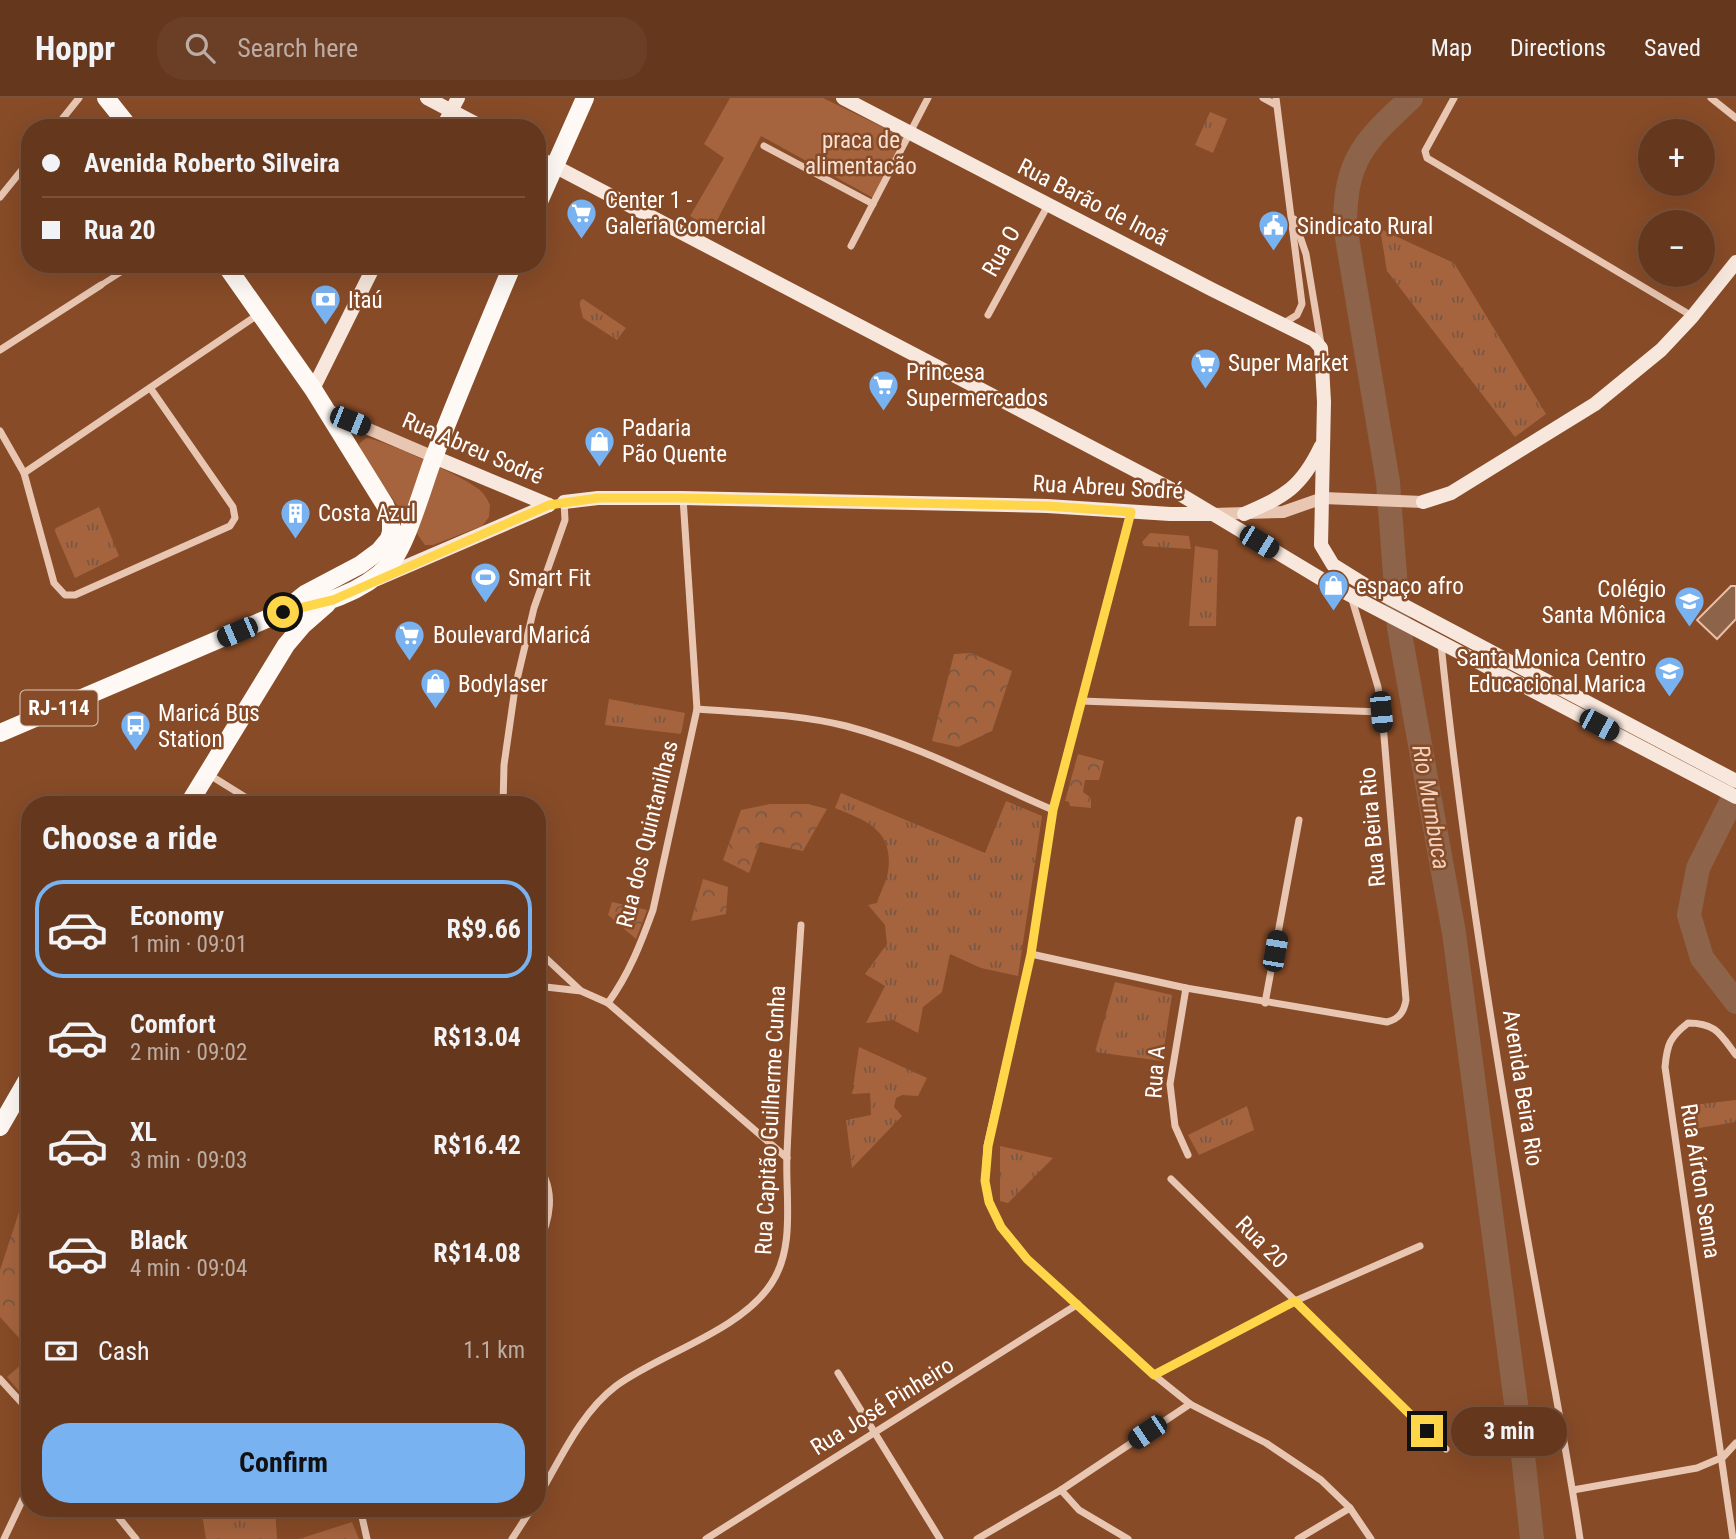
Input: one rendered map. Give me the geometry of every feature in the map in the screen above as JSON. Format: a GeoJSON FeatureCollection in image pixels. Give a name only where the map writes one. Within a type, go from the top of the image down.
{"type":"FeatureCollection","features":[{"type":"Feature","properties":{"kind":"main road"},"geometry":{"type":"LineString","coordinates":[[106,98],[123,119]]}},
{"type":"Feature","properties":{"kind":"main road"},"geometry":{"type":"LineString","coordinates":[[427,98],[454,104],[473,119]]}},
{"type":"Feature","properties":{"kind":"main road"},"geometry":{"type":"LineString","coordinates":[[546,185],[585,98]]}},
{"type":"Feature","properties":{"kind":"main road","name":"Rua Barão de Inoã"},"geometry":{"type":"LineString","coordinates":[[843,98],[1211,289],[1284,323],[1314,340],[1321,348]]}},
{"type":"Feature","properties":{"kind":"main road"},"geometry":{"type":"LineString","coordinates":[[546,162],[1173,490],[1350,595],[1714,778],[1736,781]]}},
{"type":"Feature","properties":{"kind":"main road","name":"Rua Abreu Sodré"},"geometry":{"type":"LineString","coordinates":[[1423,502],[1451,493],[1595,404],[1661,350],[1692,317],[1736,262]]}},
{"type":"Feature","properties":{"kind":"main road"},"geometry":{"type":"LineString","coordinates":[[231,273],[313,389],[371,273]]}},
{"type":"Feature","properties":{"kind":"main road"},"geometry":{"type":"LineString","coordinates":[[371,581],[388,566],[401,548],[434,457],[509,273]]}},
{"type":"Feature","properties":{"kind":"main road"},"geometry":{"type":"LineString","coordinates":[[1321,348],[1323,498],[1320,536],[1325,555],[1338,569],[1365,585],[1714,778],[1736,797]]}},
{"type":"Feature","properties":{"kind":"main road","name":"RJ-114"},"geometry":{"type":"LineString","coordinates":[[283,612],[305,594],[360,565],[379,551],[391,532],[391,520],[385,505],[313,389]]}},
{"type":"Feature","properties":{"kind":"main road"},"geometry":{"type":"LineString","coordinates":[[1244,514],[1291,491],[1309,468],[1323,441]]}},
{"type":"Feature","properties":{"kind":"main road","name":"Rua Abreu Sodré"},"geometry":{"type":"LineString","coordinates":[[434,457],[549,505]]}},
{"type":"Feature","properties":{"kind":"main road","name":"Rua Abreu Sodré"},"geometry":{"type":"LineString","coordinates":[[564,502],[598,498],[682,498],[1047,506],[1212,514]]}},
{"type":"Feature","properties":{"kind":"main road","name":"RJ-114"},"geometry":{"type":"LineString","coordinates":[[0,733],[283,612],[333,600],[549,505]]}},
{"type":"Feature","properties":{"kind":"main road"},"geometry":{"type":"LineString","coordinates":[[193,796],[292,638],[333,600]]}},
{"type":"Feature","properties":{"kind":"main road"},"geometry":{"type":"LineString","coordinates":[[0,1127],[21,1091]]}},
{"type":"Feature","properties":{"kind":"street"},"geometry":{"type":"LineString","coordinates":[[62,119],[79,98]]}},
{"type":"Feature","properties":{"kind":"street"},"geometry":{"type":"LineString","coordinates":[[852,246],[928,98]]}},
{"type":"Feature","properties":{"kind":"street"},"geometry":{"type":"LineString","coordinates":[[1263,98],[1276,101],[1302,304],[1297,316],[1284,323]]}},
{"type":"Feature","properties":{"kind":"street"},"geometry":{"type":"LineString","coordinates":[[1454,98],[1425,151],[1427,158],[1692,317]]}},
{"type":"Feature","properties":{"kind":"street"},"geometry":{"type":"LineString","coordinates":[[1712,98],[1736,118]]}},
{"type":"Feature","properties":{"kind":"street"},"geometry":{"type":"LineString","coordinates":[[764,146],[873,204]]}},
{"type":"Feature","properties":{"kind":"street"},"geometry":{"type":"LineString","coordinates":[[0,197],[21,171]]}},
{"type":"Feature","properties":{"kind":"street"},"geometry":{"type":"LineString","coordinates":[[1289,201],[1306,254],[1321,348]]}},
{"type":"Feature","properties":{"kind":"street","name":"Rua O"},"geometry":{"type":"LineString","coordinates":[[988,315],[1048,205]]}},
{"type":"Feature","properties":{"kind":"street"},"geometry":{"type":"LineString","coordinates":[[0,349],[120,273]]}},
{"type":"Feature","properties":{"kind":"street"},"geometry":{"type":"LineString","coordinates":[[24,473],[259,314]]}},
{"type":"Feature","properties":{"kind":"street"},"geometry":{"type":"LineString","coordinates":[[0,431],[24,473],[54,583],[60,593],[75,595],[230,526],[235,518],[233,507],[151,389]]}},
{"type":"Feature","properties":{"kind":"street","name":"Rua Abreu Sodré"},"geometry":{"type":"LineString","coordinates":[[325,408],[434,457]]}},
{"type":"Feature","properties":{"kind":"street","name":"Rua dos Quintanilhas"},"geometry":{"type":"LineString","coordinates":[[608,1003],[626,975],[643,939],[653,909],[697,709],[682,498]]}},
{"type":"Feature","properties":{"kind":"street","name":"Rua Abreu Sodré"},"geometry":{"type":"LineString","coordinates":[[1212,514],[1283,512],[1323,498],[1423,502]]}},
{"type":"Feature","properties":{"kind":"street"},"geometry":{"type":"LineString","coordinates":[[503,796],[504,765],[514,688],[534,608],[565,520],[564,502]]}},
{"type":"Feature","properties":{"kind":"street","name":"Rua Abreu Sodré"},"geometry":{"type":"LineString","coordinates":[[549,505],[564,502]]}},
{"type":"Feature","properties":{"kind":"street"},"geometry":{"type":"LineString","coordinates":[[1131,512],[1053,810],[1031,954],[988,1146],[985,1181],[989,1202],[1001,1227],[1027,1259],[1154,1375],[1191,1404],[1266,1443],[1321,1480],[1350,1508],[1371,1539]]}},
{"type":"Feature","properties":{"kind":"street","name":"Rua Beira Rio"},"geometry":{"type":"LineString","coordinates":[[1265,1003],[1387,1022],[1400,1016],[1406,1000],[1378,687],[1350,595]]}},
{"type":"Feature","properties":{"kind":"street","name":"Avenida Beira Rio"},"geometry":{"type":"LineString","coordinates":[[1441,641],[1453,757],[1496,1043],[1580,1539]]}},
{"type":"Feature","properties":{"kind":"street"},"geometry":{"type":"LineString","coordinates":[[1081,701],[1381,712]]}},
{"type":"Feature","properties":{"kind":"street"},"geometry":{"type":"LineString","coordinates":[[697,709],[809,718],[844,726],[915,749],[1053,810]]}},
{"type":"Feature","properties":{"kind":"street"},"geometry":{"type":"LineString","coordinates":[[207,773],[244,796]]}},
{"type":"Feature","properties":{"kind":"street"},"geometry":{"type":"LineString","coordinates":[[1031,954],[1265,1003],[1299,820]]}},
{"type":"Feature","properties":{"kind":"street","name":"Rua Capitão Guilherme Cunha"},"geometry":{"type":"LineString","coordinates":[[546,1484],[590,1413],[615,1387],[728,1323],[771,1285],[780,1267],[785,1248],[788,1212],[786,1158],[801,925]]}},
{"type":"Feature","properties":{"kind":"street"},"geometry":{"type":"LineString","coordinates":[[546,958],[581,990],[608,1003],[786,1158]]}},
{"type":"Feature","properties":{"kind":"street"},"geometry":{"type":"LineString","coordinates":[[546,987],[581,990]]}},
{"type":"Feature","properties":{"kind":"street","name":"Rua A"},"geometry":{"type":"LineString","coordinates":[[1185,988],[1170,1084],[1175,1126],[1188,1155]]}},
{"type":"Feature","properties":{"kind":"street","name":"Rua Aírton Senna"},"geometry":{"type":"LineString","coordinates":[[1734,1539],[1665,1066],[1667,1047],[1674,1034],[1688,1023],[1705,1023],[1719,1033],[1736,1055]]}},
{"type":"Feature","properties":{"kind":"street","name":"Rua 20"},"geometry":{"type":"LineString","coordinates":[[1171,1179],[1446,1449]]}},
{"type":"Feature","properties":{"kind":"street"},"geometry":{"type":"LineString","coordinates":[[546,1180],[550,1207],[546,1227]]}},
{"type":"Feature","properties":{"kind":"street"},"geometry":{"type":"LineString","coordinates":[[1154,1375],[1295,1301],[1420,1246]]}},
{"type":"Feature","properties":{"kind":"street","name":"Rua José Pinheiro"},"geometry":{"type":"LineString","coordinates":[[706,1539],[1077,1304]]}},
{"type":"Feature","properties":{"kind":"street"},"geometry":{"type":"LineString","coordinates":[[838,1373],[940,1539]]}},
{"type":"Feature","properties":{"kind":"street"},"geometry":{"type":"LineString","coordinates":[[0,1379],[21,1402]]}},
{"type":"Feature","properties":{"kind":"street"},"geometry":{"type":"LineString","coordinates":[[977,1539],[1061,1490],[1191,1404]]}},
{"type":"Feature","properties":{"kind":"street"},"geometry":{"type":"LineString","coordinates":[[1573,1490],[1697,1468],[1723,1457],[1736,1443]]}},
{"type":"Feature","properties":{"kind":"street"},"geometry":{"type":"LineString","coordinates":[[1061,1490],[1079,1510],[1128,1539]]}},
{"type":"Feature","properties":{"kind":"street"},"geometry":{"type":"LineString","coordinates":[[5,1539],[21,1504]]}},
{"type":"Feature","properties":{"kind":"street"},"geometry":{"type":"LineString","coordinates":[[1298,1539],[1350,1508]]}},
{"type":"Feature","properties":{"kind":"street"},"geometry":{"type":"LineString","coordinates":[[118,1517],[136,1539]]}},
{"type":"Feature","properties":{"kind":"street"},"geometry":{"type":"LineString","coordinates":[[362,1517],[367,1539]]}},
{"type":"Feature","properties":{"kind":"street"},"geometry":{"type":"LineString","coordinates":[[512,1539],[526,1517]]}},
{"type":"Feature","properties":{"kind":"green space","name":"praca de alimentacão"},"geometry":{"type":"Polygon","coordinates":[[[730,98],[823,98],[905,138],[875,199],[761,136],[712,230],[690,216],[724,158],[704,144],[730,98]]]}},
{"type":"Feature","properties":{"kind":"green space"},"geometry":{"type":"Polygon","coordinates":[[[1210,112],[1227,119],[1213,153],[1195,145],[1210,112]]]}},
{"type":"Feature","properties":{"kind":"green space"},"geometry":{"type":"Polygon","coordinates":[[[1380,229],[1454,263],[1546,414],[1515,437],[1387,271],[1380,229]]]}},
{"type":"Feature","properties":{"kind":"green space"},"geometry":{"type":"Polygon","coordinates":[[[583,299],[626,328],[617,340],[583,318],[579,301],[583,299]]]}},
{"type":"Feature","properties":{"kind":"green space"},"geometry":{"type":"Polygon","coordinates":[[[366,438],[405,451],[469,483],[488,500],[489,517],[482,526],[433,545],[425,545],[362,455],[359,444],[366,438]]]}},
{"type":"Feature","properties":{"kind":"green space"},"geometry":{"type":"Polygon","coordinates":[[[99,507],[119,556],[75,578],[54,529],[99,507]]]}},
{"type":"Feature","properties":{"kind":"green space"},"geometry":{"type":"Polygon","coordinates":[[[1150,533],[1189,536],[1191,549],[1144,546],[1142,542],[1150,533]]]}},
{"type":"Feature","properties":{"kind":"green space"},"geometry":{"type":"Polygon","coordinates":[[[1195,546],[1218,550],[1216,626],[1189,626],[1195,546]]]}},
{"type":"Feature","properties":{"kind":"green space"},"geometry":{"type":"Polygon","coordinates":[[[971,653],[1012,671],[992,731],[958,747],[932,741],[954,654],[971,653]]]}},
{"type":"Feature","properties":{"kind":"green space"},"geometry":{"type":"Polygon","coordinates":[[[609,699],[685,713],[681,734],[605,725],[609,699]]]}},
{"type":"Feature","properties":{"kind":"green space"},"geometry":{"type":"Polygon","coordinates":[[[1078,754],[1104,761],[1099,780],[1085,780],[1083,792],[1091,798],[1091,808],[1070,806],[1069,802],[1065,801],[1078,754]]]}},
{"type":"Feature","properties":{"kind":"green space"},"geometry":{"type":"Polygon","coordinates":[[[841,793],[985,853],[1006,801],[1042,816],[1018,976],[981,968],[950,954],[942,992],[923,1007],[918,1033],[893,1020],[866,1023],[885,986],[865,974],[887,944],[885,925],[868,905],[877,903],[887,875],[889,858],[887,846],[876,829],[835,808],[841,793]]]}},
{"type":"Feature","properties":{"kind":"green space"},"geometry":{"type":"Polygon","coordinates":[[[770,804],[808,804],[827,809],[803,851],[760,842],[749,873],[723,860],[741,810],[770,804]]]}},
{"type":"Feature","properties":{"kind":"green space"},"geometry":{"type":"Polygon","coordinates":[[[703,879],[728,887],[726,914],[691,921],[703,879]]]}},
{"type":"Feature","properties":{"kind":"green space"},"geometry":{"type":"Polygon","coordinates":[[[612,902],[647,910],[636,939],[608,915],[612,902]]]}},
{"type":"Feature","properties":{"kind":"green space"},"geometry":{"type":"Polygon","coordinates":[[[1115,982],[1172,995],[1162,1061],[1095,1052],[1115,982]]]}},
{"type":"Feature","properties":{"kind":"green space"},"geometry":{"type":"Polygon","coordinates":[[[859,1047],[927,1078],[918,1096],[902,1095],[896,1098],[894,1107],[902,1116],[852,1168],[846,1120],[871,1115],[870,1093],[852,1094],[859,1047]]]}},
{"type":"Feature","properties":{"kind":"green space"},"geometry":{"type":"Polygon","coordinates":[[[1736,1100],[1736,1122],[1687,1130],[1684,1106],[1736,1100]]]}},
{"type":"Feature","properties":{"kind":"green space"},"geometry":{"type":"Polygon","coordinates":[[[1247,1106],[1254,1130],[1199,1155],[1188,1135],[1247,1106]]]}},
{"type":"Feature","properties":{"kind":"green space"},"geometry":{"type":"Polygon","coordinates":[[[1000,1146],[1053,1158],[1008,1203],[1000,1201],[1000,1146]]]}},
{"type":"Feature","properties":{"kind":"green space"},"geometry":{"type":"Polygon","coordinates":[[[21,1206],[21,1340],[0,1317],[0,1270],[21,1206]]]}},
{"type":"Feature","properties":{"kind":"green space"},"geometry":{"type":"Polygon","coordinates":[[[21,1365],[21,1393],[7,1377],[21,1365]]]}},
{"type":"Feature","properties":{"kind":"green space"},"geometry":{"type":"Polygon","coordinates":[[[202,1517],[276,1517],[277,1539],[206,1539],[202,1517]]]}},
{"type":"Feature","properties":{"kind":"green space"},"geometry":{"type":"Polygon","coordinates":[[[352,1522],[359,1539],[299,1539],[352,1522]]]}},
{"type":"Feature","properties":{"kind":"shaded area"},"geometry":{"type":"Polygon","coordinates":[[[1731,586],[1736,586],[1736,619],[1717,639],[1697,620],[1731,586]]]}},
{"type":"Feature","properties":{"kind":"waterway","name":"Rio Mumbuca"},"geometry":{"type":"LineString","coordinates":[[1411,98],[1381,127],[1360,153],[1349,184],[1345,226],[1388,482],[1399,628],[1454,933],[1532,1539]]}},
{"type":"Feature","properties":{"kind":"waterway"},"geometry":{"type":"LineString","coordinates":[[1736,792],[1698,868],[1689,915],[1702,958],[1736,1002]]}},
{"type":"Feature","properties":{"kind":"place","name":"Center 1 - Galeria Comercial"},"geometry":{"type":"Point","coordinates":[582,240]}},
{"type":"Feature","properties":{"kind":"place","name":"Sindicato Rural"},"geometry":{"type":"Point","coordinates":[1274,253]}},
{"type":"Feature","properties":{"kind":"place","name":"Itaú"},"geometry":{"type":"Point","coordinates":[325,327]}},
{"type":"Feature","properties":{"kind":"place","name":"Super Market"},"geometry":{"type":"Point","coordinates":[1205,390]}},
{"type":"Feature","properties":{"kind":"place","name":"Princesa Supermercados"},"geometry":{"type":"Point","coordinates":[883,412]}},
{"type":"Feature","properties":{"kind":"place","name":"Padaria Pão Quente"},"geometry":{"type":"Point","coordinates":[599,468]}},
{"type":"Feature","properties":{"kind":"place","name":"Costa Azul"},"geometry":{"type":"Point","coordinates":[295,540]}},
{"type":"Feature","properties":{"kind":"place","name":"Smart Fit"},"geometry":{"type":"Point","coordinates":[485,605]}},
{"type":"Feature","properties":{"kind":"place","name":"espaço afro"},"geometry":{"type":"Point","coordinates":[1333,613]}},
{"type":"Feature","properties":{"kind":"place","name":"Colégio Santa Mônica"},"geometry":{"type":"Point","coordinates":[1689,629]}},
{"type":"Feature","properties":{"kind":"place","name":"Boulevard Maricá"},"geometry":{"type":"Point","coordinates":[410,662]}},
{"type":"Feature","properties":{"kind":"place","name":"Santa Monica Centro Educacional Marica"},"geometry":{"type":"Point","coordinates":[1669,698]}},
{"type":"Feature","properties":{"kind":"place","name":"Bodylaser"},"geometry":{"type":"Point","coordinates":[435,711]}},
{"type":"Feature","properties":{"kind":"place","name":"Maricá Bus Station"},"geometry":{"type":"Point","coordinates":[135,753]}},
{"type":"Feature","properties":{"kind":"route"},"geometry":{"type":"LineString","coordinates":[[283,612],[333,600],[549,505],[582,499],[682,498],[1047,506],[1131,512],[1053,810],[1031,954],[988,1146],[985,1181],[989,1202],[1001,1227],[1027,1259],[1154,1375],[1295,1301],[1427,1431]]}}]}
